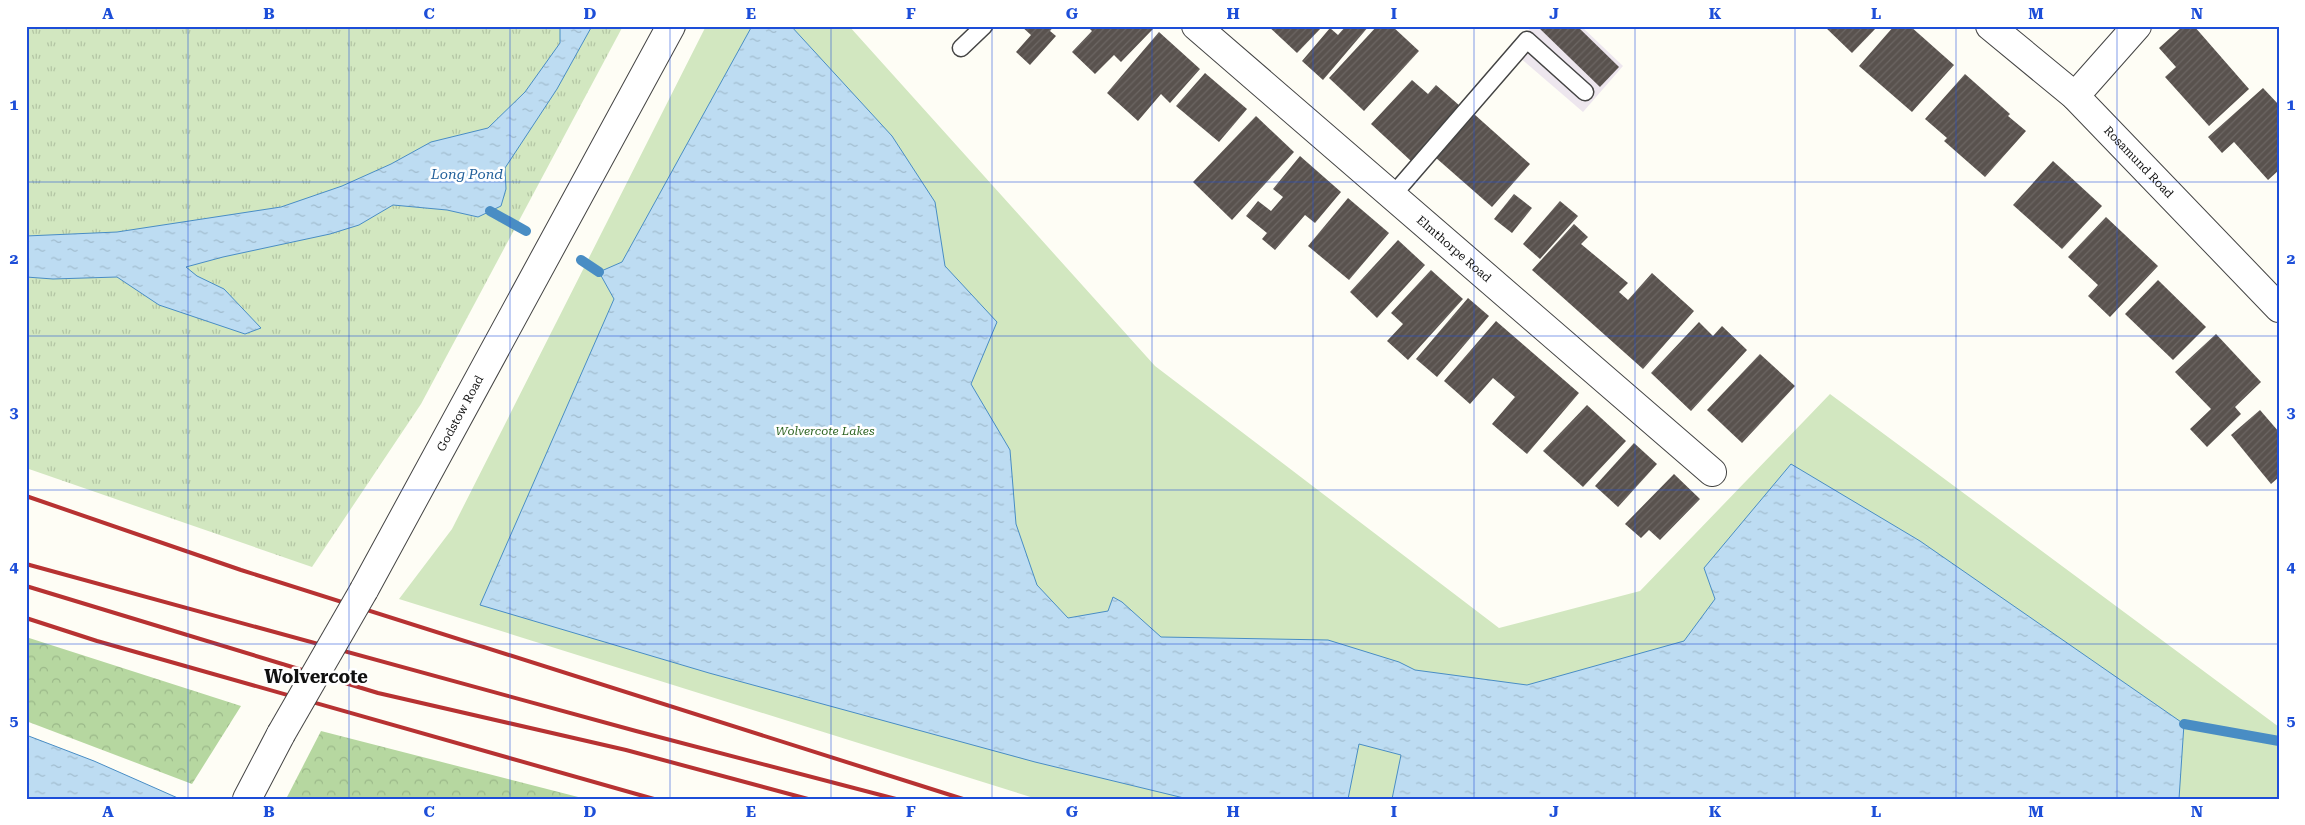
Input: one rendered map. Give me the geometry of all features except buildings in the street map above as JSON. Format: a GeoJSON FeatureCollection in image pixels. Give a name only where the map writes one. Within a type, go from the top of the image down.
{"type":"FeatureCollection","features":[{"type":"Feature","properties":{"kind":"street","name":"Godstow Road"},"geometry":{"type":"LineString","coordinates":[[251,792],[281,734],[364,590],[671,26]]}},
{"type":"Feature","properties":{"kind":"street","name":"Elmthorpe Road"},"geometry":{"type":"LineString","coordinates":[[1196,26],[1712,472]]}},
{"type":"Feature","properties":{"kind":"street","name":"Rosamund Road"},"geometry":{"type":"LineString","coordinates":[[1990,26],[2076,96],[2279,308]]}},
{"type":"Feature","properties":{"kind":"street"},"geometry":{"type":"LineString","coordinates":[[2076,96],[2137,26]]}},
{"type":"Feature","properties":{"kind":"lane"},"geometry":{"type":"LineString","coordinates":[[961,48],[984,26]]}},
{"type":"Feature","properties":{"kind":"lane"},"geometry":{"type":"LineString","coordinates":[[1392,196],[1527,40],[1585,92]]}},
{"type":"Feature","properties":{"kind":"shaded area"},"geometry":{"type":"Polygon","coordinates":[[[1532,26],[1581,26],[1623,66],[1583,112],[1511,50],[1532,26]]]}},
{"type":"Feature","properties":{"kind":"green space"},"geometry":{"type":"Polygon","coordinates":[[[26,26],[623,26],[421,404],[312,567],[26,468],[26,26]]]}},
{"type":"Feature","properties":{"kind":"green space","name":"Wolvercote Lakes"},"geometry":{"type":"Polygon","coordinates":[[[706,26],[849,26],[1155,366],[1499,628],[1640,591],[1830,394],[2279,727],[2279,799],[1037,799],[399,599],[452,529],[706,26]]]}},
{"type":"Feature","properties":{"kind":"green space"},"geometry":{"type":"Polygon","coordinates":[[[26,637],[241,706],[192,784],[26,721],[26,637]]]}},
{"type":"Feature","properties":{"kind":"green space"},"geometry":{"type":"Polygon","coordinates":[[[321,731],[586,799],[286,799],[321,731]]]}},
{"type":"Feature","properties":{"kind":"water","name":"Long Pond"},"geometry":{"type":"Polygon","coordinates":[[[560,26],[592,26],[557,89],[505,168],[506,189],[501,206],[478,217],[447,210],[393,205],[359,225],[330,234],[186,267],[197,276],[224,289],[261,328],[245,334],[159,305],[117,277],[53,279],[26,277],[26,236],[117,232],[281,207],[342,186],[391,164],[431,142],[488,128],[525,92],[560,43],[560,26]]]}},
{"type":"Feature","properties":{"kind":"water","name":"Wolvercote Lakes"},"geometry":{"type":"Polygon","coordinates":[[[752,26],[791,26],[892,136],[935,202],[945,266],[997,322],[971,384],[1010,450],[1016,524],[1037,585],[1068,618],[1108,611],[1113,597],[1122,602],[1161,637],[1328,640],[1399,662],[1415,670],[1527,685],[1684,641],[1715,599],[1704,568],[1791,464],[1920,541],[2184,724],[2179,799],[1392,799],[1401,755],[1359,744],[1348,799],[1188,799],[1035,762],[709,673],[480,605],[614,299],[599,272],[622,262],[752,26]]]}},
{"type":"Feature","properties":{"kind":"water"},"geometry":{"type":"Polygon","coordinates":[[[26,735],[94,761],[180,799],[26,799],[26,735]]]}},
{"type":"Feature","properties":{"kind":"waterway"},"geometry":{"type":"LineString","coordinates":[[490,211],[526,231]]}},
{"type":"Feature","properties":{"kind":"waterway"},"geometry":{"type":"LineString","coordinates":[[581,260],[599,272]]}},
{"type":"Feature","properties":{"kind":"waterway"},"geometry":{"type":"LineString","coordinates":[[2184,724],[2279,741]]}},
{"type":"Feature","properties":{"kind":"railway"},"geometry":{"type":"LineString","coordinates":[[26,496],[241,570],[963,799]]}},
{"type":"Feature","properties":{"kind":"railway"},"geometry":{"type":"LineString","coordinates":[[26,564],[636,731],[896,799]]}},
{"type":"Feature","properties":{"kind":"railway"},"geometry":{"type":"LineString","coordinates":[[26,586],[378,693],[626,750],[808,799]]}},
{"type":"Feature","properties":{"kind":"railway"},"geometry":{"type":"LineString","coordinates":[[26,618],[97,641],[654,799]]}},
{"type":"Feature","properties":{"kind":"district","name":"Wolvercote"},"geometry":{"type":"Point","coordinates":[316,676]}}]}
